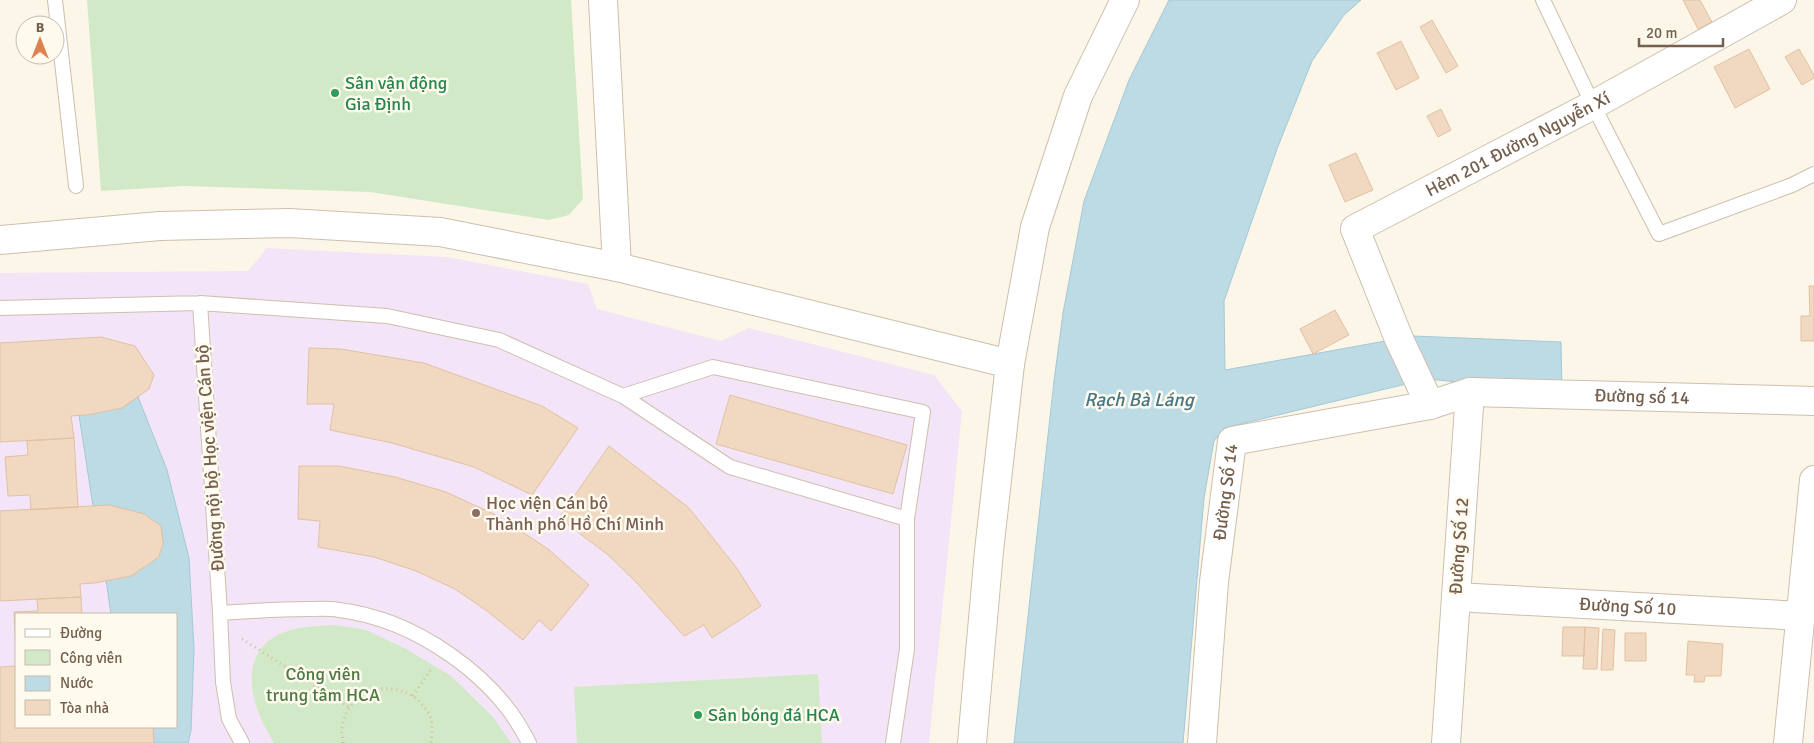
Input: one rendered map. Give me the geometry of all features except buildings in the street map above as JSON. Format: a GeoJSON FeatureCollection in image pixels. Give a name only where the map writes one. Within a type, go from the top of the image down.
{"type":"FeatureCollection","features":[{"type":"Feature","properties":{"kind":"street"},"geometry":{"type":"LineString","coordinates":[[603,0],[617,267]]}},
{"type":"Feature","properties":{"kind":"street"},"geometry":{"type":"LineString","coordinates":[[972,743],[989,551],[1010,364],[1034,226],[1078,96],[1125,0]]}},
{"type":"Feature","properties":{"kind":"street","name":"Hẻm 201 Đường Nguyễn Xí"},"geometry":{"type":"LineString","coordinates":[[1430,404],[1399,339],[1356,229],[1593,105],[1782,0]]}},
{"type":"Feature","properties":{"kind":"street"},"geometry":{"type":"LineString","coordinates":[[0,240],[160,226],[289,223],[440,232],[617,267],[1010,364]]}},
{"type":"Feature","properties":{"kind":"street"},"geometry":{"type":"LineString","coordinates":[[1430,404],[1470,392]]}},
{"type":"Feature","properties":{"kind":"street","name":"Đường số 14"},"geometry":{"type":"LineString","coordinates":[[1470,392],[1814,401]]}},
{"type":"Feature","properties":{"kind":"street","name":"Đường Số 12"},"geometry":{"type":"LineString","coordinates":[[1446,743],[1470,392]]}},
{"type":"Feature","properties":{"kind":"street","name":"Đường Số 14"},"geometry":{"type":"LineString","coordinates":[[1202,743],[1214,582],[1232,441],[1430,404]]}},
{"type":"Feature","properties":{"kind":"street"},"geometry":{"type":"LineString","coordinates":[[1788,743],[1814,480]]}},
{"type":"Feature","properties":{"kind":"street","name":"Đường Số 10"},"geometry":{"type":"LineString","coordinates":[[1456,597],[1801,616]]}},
{"type":"Feature","properties":{"kind":"lane"},"geometry":{"type":"LineString","coordinates":[[55,0],[76,186]]}},
{"type":"Feature","properties":{"kind":"lane"},"geometry":{"type":"LineString","coordinates":[[1542,0],[1659,234],[1792,185],[1814,174]]}},
{"type":"Feature","properties":{"kind":"lane"},"geometry":{"type":"LineString","coordinates":[[0,308],[200,303],[387,316],[499,340],[623,396],[730,467],[907,519]]}},
{"type":"Feature","properties":{"kind":"lane","name":"Đường nội bộ Học viện Cán bộ"},"geometry":{"type":"LineString","coordinates":[[200,303],[223,682],[229,720],[242,743]]}},
{"type":"Feature","properties":{"kind":"lane"},"geometry":{"type":"LineString","coordinates":[[623,396],[713,367],[923,412],[907,519],[907,649],[893,743]]}},
{"type":"Feature","properties":{"kind":"lane"},"geometry":{"type":"LineString","coordinates":[[220,619],[285,609],[338,609],[380,619],[396,625],[412,632],[443,651],[495,692],[520,724],[529,743]]}},
{"type":"Feature","properties":{"kind":"path"},"geometry":{"type":"LineString","coordinates":[[220,619],[350,708]]}},
{"type":"Feature","properties":{"kind":"path"},"geometry":{"type":"LineString","coordinates":[[413,696],[443,651]]}},
{"type":"Feature","properties":{"kind":"path"},"geometry":{"type":"LineString","coordinates":[[343,743],[342,729],[346,714],[350,708],[355,701],[367,692],[382,688],[397,688],[413,696],[422,704],[430,716],[431,743]]}},
{"type":"Feature","properties":{"kind":"shaded area","name":"Học viện Cán bộ Thành phố Hồ Chí Minh"},"geometry":{"type":"Polygon","coordinates":[[[267,248],[447,257],[588,284],[597,309],[721,341],[749,328],[934,375],[962,411],[929,743],[0,743],[0,273],[248,271],[267,248]]]}},
{"type":"Feature","properties":{"kind":"green space","name":"Sân vận động Gia Định"},"geometry":{"type":"Polygon","coordinates":[[[87,0],[571,0],[583,199],[569,215],[549,220],[370,192],[184,186],[101,191],[87,0]]]}},
{"type":"Feature","properties":{"kind":"green space","name":"Công viên trung tâm HCA"},"geometry":{"type":"Polygon","coordinates":[[[335,625],[366,630],[406,649],[451,676],[493,717],[511,743],[274,743],[263,723],[254,697],[252,671],[255,659],[271,639],[285,632],[303,627],[335,625]]]}},
{"type":"Feature","properties":{"kind":"green space","name":"Sân bóng đá HCA"},"geometry":{"type":"Polygon","coordinates":[[[818,674],[822,743],[577,743],[574,687],[818,674]]]}},
{"type":"Feature","properties":{"kind":"water","name":"Rạch Bà Láng"},"geometry":{"type":"Polygon","coordinates":[[[1169,0],[1361,0],[1344,15],[1312,61],[1277,149],[1224,301],[1225,370],[1413,336],[1561,342],[1562,392],[1427,379],[1224,428],[1214,441],[1204,498],[1183,743],[1014,743],[1054,381],[1063,313],[1084,201],[1129,80],[1169,0]]]}},
{"type":"Feature","properties":{"kind":"water"},"geometry":{"type":"Polygon","coordinates":[[[138,397],[167,470],[189,558],[194,649],[191,731],[188,743],[154,743],[153,728],[178,728],[178,613],[111,613],[106,580],[163,543],[161,526],[144,514],[109,505],[93,506],[79,415],[122,408],[138,397]]]}},
{"type":"Feature","properties":{"kind":"place","name":"Sân vận động Gia Định"},"geometry":{"type":"Point","coordinates":[335,93]}},
{"type":"Feature","properties":{"kind":"place","name":"Học viện Cán bộ Thành phố Hồ Chí Minh"},"geometry":{"type":"Point","coordinates":[476,513]}},
{"type":"Feature","properties":{"kind":"place","name":"Sân bóng đá HCA"},"geometry":{"type":"Point","coordinates":[698,715]}}]}
